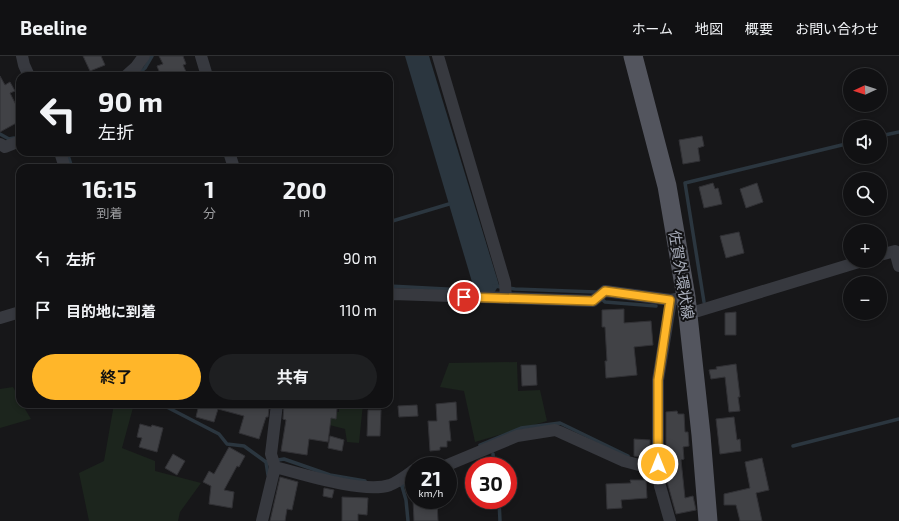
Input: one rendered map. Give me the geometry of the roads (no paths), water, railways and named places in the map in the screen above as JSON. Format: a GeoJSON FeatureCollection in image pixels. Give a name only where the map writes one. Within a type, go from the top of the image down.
{"type":"FeatureCollection","features":[{"type":"Feature","properties":{"kind":"main road","name":"佐賀外環状線"},"geometry":{"type":"LineString","coordinates":[[633,56],[667,186],[681,303],[702,435],[708,521]]}},
{"type":"Feature","properties":{"kind":"street"},"geometry":{"type":"LineString","coordinates":[[22,56],[27,72]]}},
{"type":"Feature","properties":{"kind":"street"},"geometry":{"type":"LineString","coordinates":[[130,72],[144,56]]}},
{"type":"Feature","properties":{"kind":"street"},"geometry":{"type":"LineString","coordinates":[[201,56],[206,72]]}},
{"type":"Feature","properties":{"kind":"street"},"geometry":{"type":"LineString","coordinates":[[438,56],[505,282],[506,298]]}},
{"type":"Feature","properties":{"kind":"street"},"geometry":{"type":"LineString","coordinates":[[0,144],[5,147],[16,143]]}},
{"type":"Feature","properties":{"kind":"street"},"geometry":{"type":"LineString","coordinates":[[887,253],[895,251],[899,266]]}},
{"type":"Feature","properties":{"kind":"street"},"geometry":{"type":"LineString","coordinates":[[393,294],[593,301],[605,291],[681,303],[698,311],[843,267]]}},
{"type":"Feature","properties":{"kind":"street"},"geometry":{"type":"LineString","coordinates":[[670,521],[660,486],[658,470],[658,380],[681,303]]}},
{"type":"Feature","properties":{"kind":"street"},"geometry":{"type":"LineString","coordinates":[[0,318],[16,313]]}},
{"type":"Feature","properties":{"kind":"street"},"geometry":{"type":"LineString","coordinates":[[262,521],[275,467],[272,454],[277,408]]}},
{"type":"Feature","properties":{"kind":"street"},"geometry":{"type":"LineString","coordinates":[[457,461],[517,436],[555,430],[624,461],[658,470]]}},
{"type":"Feature","properties":{"kind":"street"},"geometry":{"type":"LineString","coordinates":[[275,467],[334,483],[373,487],[394,482],[405,475]]}},
{"type":"Feature","properties":{"kind":"waterway"},"geometry":{"type":"LineString","coordinates":[[140,72],[145,68],[152,56]]}},
{"type":"Feature","properties":{"kind":"waterway"},"geometry":{"type":"LineString","coordinates":[[887,135],[899,132]]}},
{"type":"Feature","properties":{"kind":"waterway"},"geometry":{"type":"LineString","coordinates":[[0,134],[9,139],[14,138]]}},
{"type":"Feature","properties":{"kind":"waterway"},"geometry":{"type":"LineString","coordinates":[[704,302],[685,183],[843,145]]}},
{"type":"Feature","properties":{"kind":"waterway"},"geometry":{"type":"LineString","coordinates":[[68,156],[71,164]]}},
{"type":"Feature","properties":{"kind":"waterway"},"geometry":{"type":"LineString","coordinates":[[393,221],[449,204]]}},
{"type":"Feature","properties":{"kind":"waterway"},"geometry":{"type":"LineString","coordinates":[[393,286],[465,290],[477,289]]}},
{"type":"Feature","properties":{"kind":"waterway"},"geometry":{"type":"LineString","coordinates":[[494,286],[515,289],[597,293]]}},
{"type":"Feature","properties":{"kind":"waterway"},"geometry":{"type":"LineString","coordinates":[[601,298],[605,302],[656,306]]}},
{"type":"Feature","properties":{"kind":"waterway"},"geometry":{"type":"LineString","coordinates":[[169,408],[219,434],[227,444],[244,446],[266,462],[284,459],[330,475],[365,481]]}},
{"type":"Feature","properties":{"kind":"waterway"},"geometry":{"type":"LineString","coordinates":[[793,446],[899,419]]}},
{"type":"Feature","properties":{"kind":"waterway"},"geometry":{"type":"LineString","coordinates":[[480,445],[521,428],[560,423],[628,456]]}},
{"type":"Feature","properties":{"kind":"waterway"},"geometry":{"type":"LineString","coordinates":[[266,462],[268,475]]}},
{"type":"Feature","properties":{"kind":"waterway"},"geometry":{"type":"LineString","coordinates":[[398,484],[402,486],[405,484]]}},
{"type":"Feature","properties":{"kind":"waterway"},"geometry":{"type":"LineString","coordinates":[[402,486],[406,500],[408,521]]}},
{"type":"Feature","properties":{"kind":"waterway"},"geometry":{"type":"LineString","coordinates":[[499,509],[500,521]]}}]}
